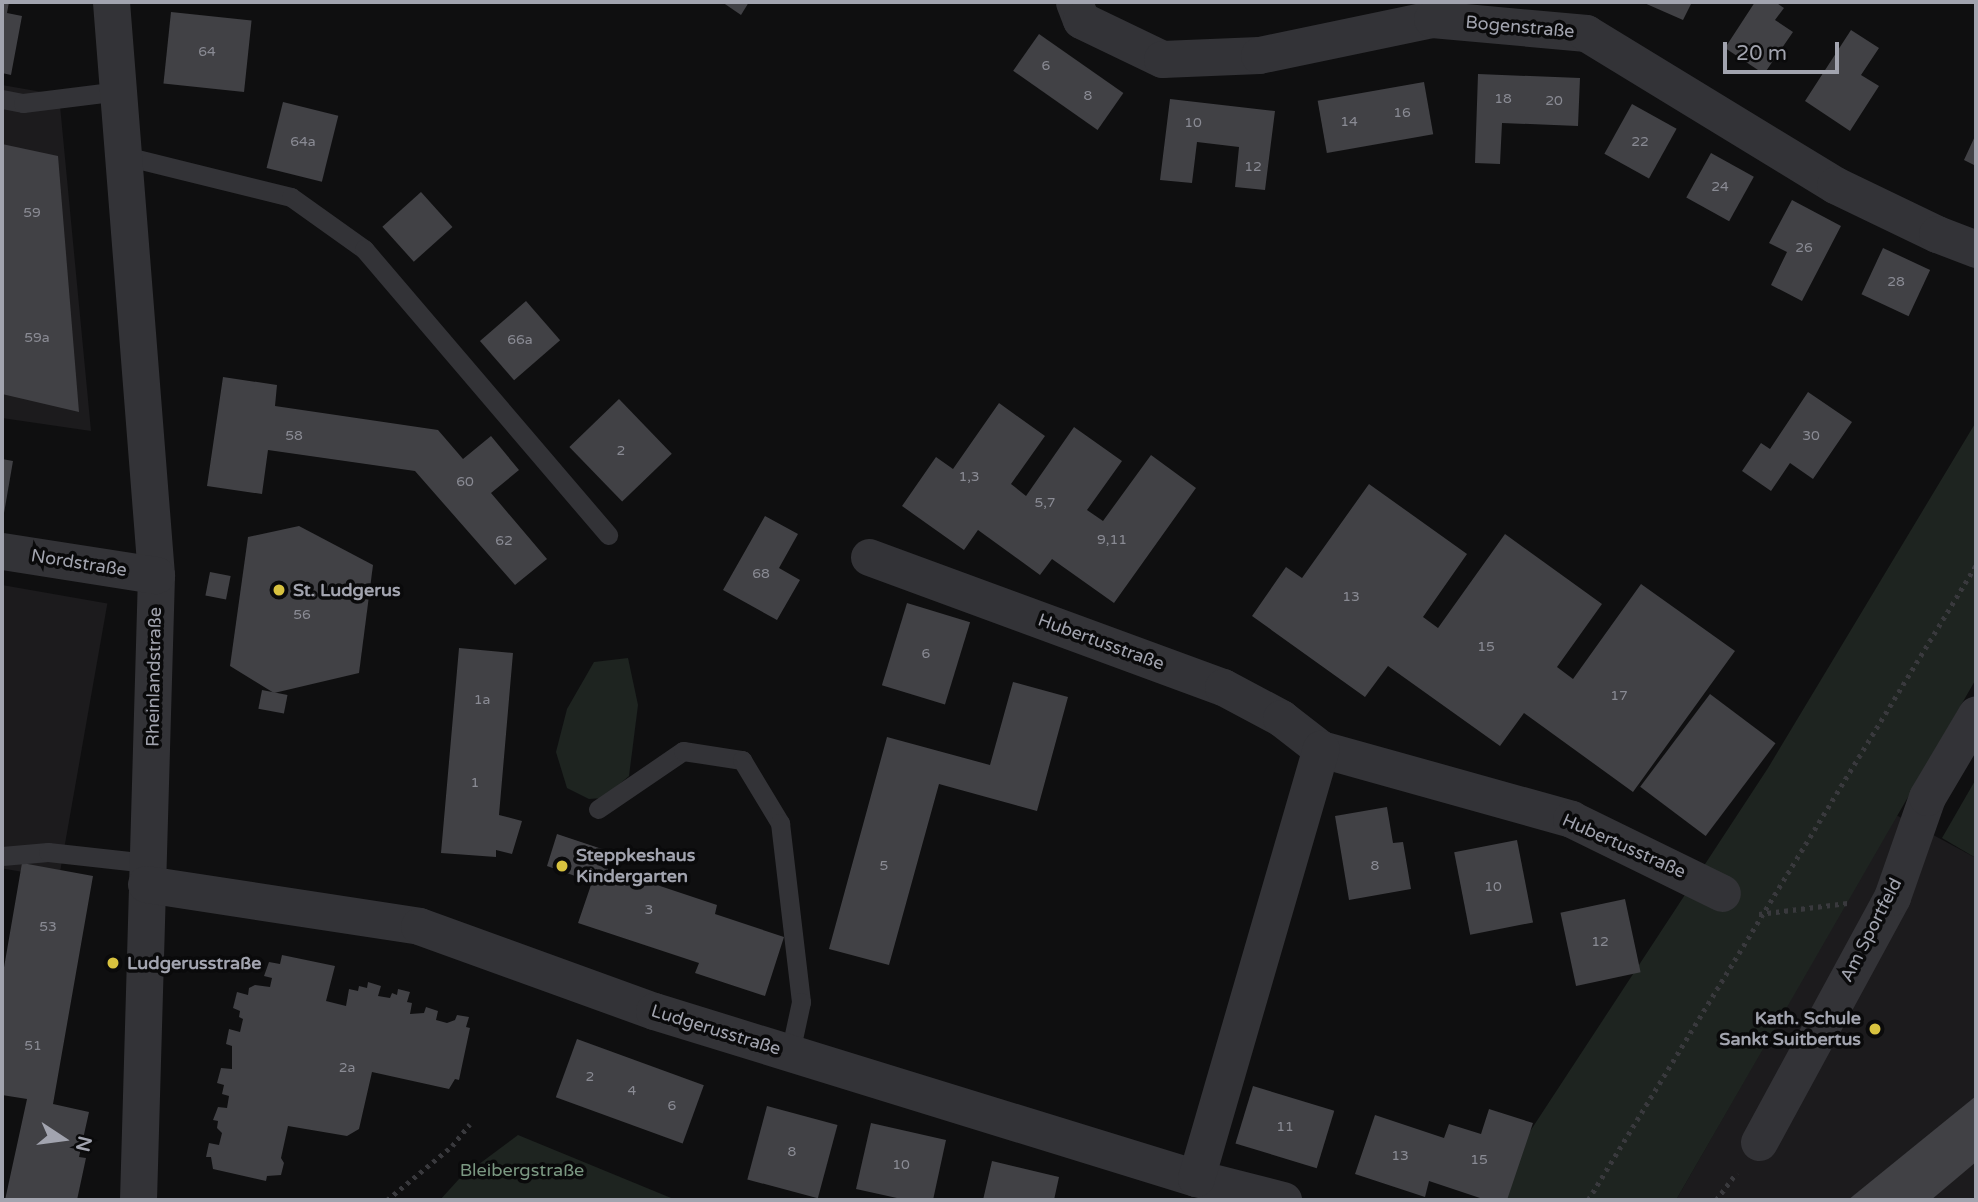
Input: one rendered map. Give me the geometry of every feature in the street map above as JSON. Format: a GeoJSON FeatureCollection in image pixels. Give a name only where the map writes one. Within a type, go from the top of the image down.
{"type":"FeatureCollection","features":[{"type":"Feature","properties":{"kind":"street","name":"Rheinlandstraße"},"geometry":{"type":"LineString","coordinates":[[111,2],[156,575],[138,1200]]}},
{"type":"Feature","properties":{"kind":"street","name":"Bogenstraße"},"geometry":{"type":"LineString","coordinates":[[1074,2],[1081,20],[1162,59],[1259,55],[1432,19],[1586,33],[1835,186],[1937,234],[1976,249]]}},
{"type":"Feature","properties":{"kind":"street","name":"Nordstraße"},"geometry":{"type":"LineString","coordinates":[[2,551],[156,575]]}},
{"type":"Feature","properties":{"kind":"street","name":"Hubertusstraße"},"geometry":{"type":"LineString","coordinates":[[869,557],[1223,687],[1281,718],[1321,750],[1571,819],[1722,893]]}},
{"type":"Feature","properties":{"kind":"street","name":"Am Sportfeld"},"geometry":{"type":"LineString","coordinates":[[1759,1142],[1892,897],[1927,797],[1976,714]]}},
{"type":"Feature","properties":{"kind":"street"},"geometry":{"type":"LineString","coordinates":[[1196,1178],[1321,750]]}},
{"type":"Feature","properties":{"kind":"street","name":"Ludgerusstraße"},"geometry":{"type":"LineString","coordinates":[[147,873],[419,926],[654,1011],[1196,1178],[1283,1200]]}},
{"type":"Feature","properties":{"kind":"lane"},"geometry":{"type":"LineString","coordinates":[[2,99],[23,103],[119,91]]}},
{"type":"Feature","properties":{"kind":"lane"},"geometry":{"type":"LineString","coordinates":[[125,156],[291,197],[364,249],[607,535]]}},
{"type":"Feature","properties":{"kind":"lane"},"geometry":{"type":"LineString","coordinates":[[598,809],[683,751],[742,760],[780,823],[801,1002],[790,1053]]}},
{"type":"Feature","properties":{"kind":"lane"},"geometry":{"type":"LineString","coordinates":[[2,856],[48,852],[147,873]]}},
{"type":"Feature","properties":{"kind":"path"},"geometry":{"type":"LineString","coordinates":[[1588,1200],[1976,565]]}},
{"type":"Feature","properties":{"kind":"path"},"geometry":{"type":"LineString","coordinates":[[1722,893],[1760,915],[1892,897]]}},
{"type":"Feature","properties":{"kind":"path"},"geometry":{"type":"LineString","coordinates":[[387,1200],[452,1146],[470,1124]]}},
{"type":"Feature","properties":{"kind":"shaded area"},"geometry":{"type":"Polygon","coordinates":[[[2,85],[59,95],[91,431],[2,418],[2,85]]]}},
{"type":"Feature","properties":{"kind":"shaded area"},"geometry":{"type":"Polygon","coordinates":[[[2,585],[107,604],[59,878],[2,868],[2,585]]]}},
{"type":"Feature","properties":{"kind":"shaded area","name":"Kath. Schule Sankt Suitbertus"},"geometry":{"type":"Polygon","coordinates":[[[1896,815],[1976,858],[1976,1200],[1676,1200],[1896,815]]]}},
{"type":"Feature","properties":{"kind":"green space"},"geometry":{"type":"Polygon","coordinates":[[[1976,422],[1976,679],[1676,1200],[1485,1200],[1768,768],[1976,422]]]}},
{"type":"Feature","properties":{"kind":"green space"},"geometry":{"type":"Polygon","coordinates":[[[628,658],[638,705],[629,776],[603,798],[589,799],[567,788],[556,752],[567,709],[594,662],[628,658]]]}},
{"type":"Feature","properties":{"kind":"green space"},"geometry":{"type":"Polygon","coordinates":[[[1976,779],[1976,858],[1942,838],[1976,779]]]}},
{"type":"Feature","properties":{"kind":"green space","name":"Bleibergstraße"},"geometry":{"type":"Polygon","coordinates":[[[518,1135],[676,1200],[440,1200],[459,1179],[518,1135]]]}},
{"type":"Feature","properties":{"kind":"building"},"geometry":{"type":"Polygon","coordinates":[[[2,2],[9,2],[7,13],[22,16],[11,75],[2,73],[2,2]]]}},
{"type":"Feature","properties":{"kind":"building"},"geometry":{"type":"Polygon","coordinates":[[[722,2],[749,2],[741,15],[722,2]]]}},
{"type":"Feature","properties":{"kind":"building"},"geometry":{"type":"Polygon","coordinates":[[[1642,2],[1692,2],[1683,20],[1642,2]]]}},
{"type":"Feature","properties":{"kind":"building"},"geometry":{"type":"Polygon","coordinates":[[[1755,2],[1775,2],[1784,8],[1775,20],[1793,32],[1764,74],[1725,48],[1755,2]]]}},
{"type":"Feature","properties":{"kind":"building"},"geometry":{"type":"Polygon","coordinates":[[[171,12],[252,20],[244,92],[163,84],[171,12]]]}},
{"type":"Feature","properties":{"kind":"building"},"geometry":{"type":"Polygon","coordinates":[[[1851,30],[1879,48],[1861,75],[1879,86],[1850,131],[1805,101],[1851,30]]]}},
{"type":"Feature","properties":{"kind":"building"},"geometry":{"type":"Polygon","coordinates":[[[1039,34],[1123,93],[1098,130],[1013,71],[1039,34]]]}},
{"type":"Feature","properties":{"kind":"building"},"geometry":{"type":"Polygon","coordinates":[[[1478,74],[1580,78],[1578,126],[1502,123],[1500,164],[1475,163],[1478,74]]]}},
{"type":"Feature","properties":{"kind":"building"},"geometry":{"type":"Polygon","coordinates":[[[1424,82],[1433,134],[1327,153],[1318,101],[1424,82]]]}},
{"type":"Feature","properties":{"kind":"building"},"geometry":{"type":"Polygon","coordinates":[[[1170,99],[1275,111],[1265,190],[1235,187],[1239,147],[1197,142],[1192,183],[1160,180],[1170,99]]]}},
{"type":"Feature","properties":{"kind":"building"},"geometry":{"type":"Polygon","coordinates":[[[283,102],[338,116],[322,182],[267,168],[283,102]]]}},
{"type":"Feature","properties":{"kind":"building"},"geometry":{"type":"Polygon","coordinates":[[[1632,104],[1677,129],[1649,179],[1604,154],[1632,104]]]}},
{"type":"Feature","properties":{"kind":"building"},"geometry":{"type":"Polygon","coordinates":[[[1976,134],[1976,166],[1964,160],[1976,134]]]}},
{"type":"Feature","properties":{"kind":"building"},"geometry":{"type":"Polygon","coordinates":[[[2,144],[58,156],[79,412],[2,394],[2,144]]]}},
{"type":"Feature","properties":{"kind":"building"},"geometry":{"type":"Polygon","coordinates":[[[1711,153],[1754,177],[1729,221],[1686,198],[1711,153]]]}},
{"type":"Feature","properties":{"kind":"building"},"geometry":{"type":"Polygon","coordinates":[[[421,192],[452,227],[414,262],[382,227],[421,192]]]}},
{"type":"Feature","properties":{"kind":"building"},"geometry":{"type":"Polygon","coordinates":[[[1792,200],[1841,226],[1802,301],[1771,285],[1787,252],[1769,243],[1792,200]]]}},
{"type":"Feature","properties":{"kind":"building"},"geometry":{"type":"Polygon","coordinates":[[[1883,248],[1930,270],[1909,316],[1861,294],[1883,248]]]}},
{"type":"Feature","properties":{"kind":"building"},"geometry":{"type":"Polygon","coordinates":[[[526,301],[560,340],[514,380],[480,341],[526,301]]]}},
{"type":"Feature","properties":{"kind":"building"},"geometry":{"type":"Polygon","coordinates":[[[223,377],[277,385],[275,406],[438,430],[463,459],[491,436],[519,470],[491,493],[547,559],[515,585],[415,471],[268,450],[262,494],[207,486],[223,377]]]}},
{"type":"Feature","properties":{"kind":"building"},"geometry":{"type":"Polygon","coordinates":[[[1808,392],[1852,422],[1813,479],[1790,463],[1771,491],[1742,471],[1761,443],[1770,449],[1808,392]]]}},
{"type":"Feature","properties":{"kind":"building"},"geometry":{"type":"Polygon","coordinates":[[[619,399],[672,454],[622,502],[569,447],[619,399]]]}},
{"type":"Feature","properties":{"kind":"building"},"geometry":{"type":"Polygon","coordinates":[[[999,403],[1045,436],[1011,484],[1026,496],[1074,427],[1122,461],[1087,510],[1103,521],[1151,455],[1196,488],[1114,603],[1052,559],[1040,575],[978,530],[964,550],[902,506],[936,457],[953,469],[999,403]]]}},
{"type":"Feature","properties":{"kind":"building"},"geometry":{"type":"Polygon","coordinates":[[[2,459],[13,461],[3,519],[2,519],[2,459]]]}},
{"type":"Feature","properties":{"kind":"building"},"geometry":{"type":"Polygon","coordinates":[[[1369,484],[1467,554],[1423,617],[1438,628],[1505,534],[1602,604],[1557,667],[1573,679],[1641,584],[1735,651],[1633,792],[1524,713],[1500,746],[1388,666],[1365,697],[1252,616],[1286,567],[1302,578],[1369,484]]]}},
{"type":"Feature","properties":{"kind":"building"},"geometry":{"type":"Polygon","coordinates":[[[765,516],[798,534],[779,568],[800,580],[777,620],[723,590],[765,516]]]}},
{"type":"Feature","properties":{"kind":"building"},"geometry":{"type":"Polygon","coordinates":[[[299,526],[373,565],[359,673],[274,693],[230,666],[248,537],[299,526]]]}},
{"type":"Feature","properties":{"kind":"building"},"geometry":{"type":"Polygon","coordinates":[[[210,572],[231,576],[226,600],[205,596],[210,572]]]}},
{"type":"Feature","properties":{"kind":"building"},"geometry":{"type":"Polygon","coordinates":[[[907,603],[970,622],[945,705],[882,685],[907,603]]]}},
{"type":"Feature","properties":{"kind":"building"},"geometry":{"type":"Polygon","coordinates":[[[459,648],[513,653],[499,815],[522,821],[512,854],[496,850],[496,857],[441,853],[459,648]]]}},
{"type":"Feature","properties":{"kind":"building"},"geometry":{"type":"Polygon","coordinates":[[[1013,682],[1068,697],[1037,811],[939,784],[889,965],[829,949],[887,737],[990,765],[1013,682]]]}},
{"type":"Feature","properties":{"kind":"building"},"geometry":{"type":"Polygon","coordinates":[[[262,690],[288,695],[284,714],[258,709],[262,690]]]}},
{"type":"Feature","properties":{"kind":"building"},"geometry":{"type":"Polygon","coordinates":[[[1710,694],[1775,743],[1706,836],[1640,787],[1710,694]]]}},
{"type":"Feature","properties":{"kind":"building"},"geometry":{"type":"Polygon","coordinates":[[[1387,807],[1393,843],[1403,842],[1411,889],[1349,900],[1335,816],[1387,807]]]}},
{"type":"Feature","properties":{"kind":"building"},"geometry":{"type":"Polygon","coordinates":[[[557,834],[602,849],[597,865],[717,905],[715,914],[784,937],[765,996],[695,973],[699,963],[578,923],[592,882],[547,866],[557,834]]]}},
{"type":"Feature","properties":{"kind":"building"},"geometry":{"type":"Polygon","coordinates":[[[1517,840],[1533,922],[1470,935],[1454,852],[1517,840]]]}},
{"type":"Feature","properties":{"kind":"building"},"geometry":{"type":"Polygon","coordinates":[[[22,863],[93,876],[53,1104],[89,1112],[79,1157],[86,1158],[77,1200],[5,1200],[27,1099],[2,1095],[2,979],[22,863]]]}},
{"type":"Feature","properties":{"kind":"building"},"geometry":{"type":"Polygon","coordinates":[[[1625,899],[1641,972],[1576,986],[1560,913],[1625,899]]]}},
{"type":"Feature","properties":{"kind":"building"},"geometry":{"type":"Polygon","coordinates":[[[282,955],[335,966],[326,1001],[346,1006],[349,989],[358,991],[359,986],[367,988],[368,982],[381,986],[378,996],[390,998],[392,993],[397,995],[398,989],[410,992],[407,1002],[412,1003],[410,1014],[424,1013],[426,1007],[438,1011],[436,1020],[447,1023],[455,1020],[457,1015],[469,1017],[466,1027],[470,1028],[459,1080],[455,1079],[449,1089],[372,1072],[359,1129],[347,1136],[288,1126],[281,1158],[284,1163],[281,1175],[267,1176],[266,1181],[213,1169],[211,1157],[206,1157],[209,1143],[219,1145],[222,1133],[217,1128],[218,1121],[213,1120],[218,1107],[227,1108],[229,1096],[222,1094],[224,1085],[217,1083],[221,1068],[232,1069],[232,1046],[226,1044],[229,1029],[240,1032],[243,1019],[239,1017],[240,1011],[233,1008],[237,992],[248,995],[249,988],[255,985],[270,987],[272,978],[264,976],[269,962],[280,964],[282,955]]]}},
{"type":"Feature","properties":{"kind":"building"},"geometry":{"type":"Polygon","coordinates":[[[577,1039],[704,1085],[683,1143],[556,1097],[577,1039]]]}},
{"type":"Feature","properties":{"kind":"building"},"geometry":{"type":"Polygon","coordinates":[[[1253,1086],[1334,1111],[1317,1168],[1235,1143],[1253,1086]]]}},
{"type":"Feature","properties":{"kind":"building"},"geometry":{"type":"Polygon","coordinates":[[[1976,1096],[1976,1162],[1931,1200],[1848,1200],[1976,1096]]]}},
{"type":"Feature","properties":{"kind":"building"},"geometry":{"type":"Polygon","coordinates":[[[767,1106],[838,1125],[818,1198],[747,1179],[767,1106]]]}},
{"type":"Feature","properties":{"kind":"building"},"geometry":{"type":"Polygon","coordinates":[[[1489,1109],[1533,1123],[1507,1200],[1486,1200],[1429,1181],[1425,1197],[1355,1174],[1375,1115],[1444,1138],[1449,1124],[1481,1134],[1489,1109]]]}},
{"type":"Feature","properties":{"kind":"building"},"geometry":{"type":"Polygon","coordinates":[[[871,1123],[946,1140],[933,1200],[906,1200],[856,1189],[871,1123]]]}},
{"type":"Feature","properties":{"kind":"building"},"geometry":{"type":"Polygon","coordinates":[[[992,1161],[1059,1177],[1054,1200],[983,1200],[992,1161]]]}},
{"type":"Feature","properties":{"kind":"place","name":"St. Ludgerus"},"geometry":{"type":"Point","coordinates":[279,590]}},
{"type":"Feature","properties":{"kind":"place","name":"Steppkeshaus Kindergarten"},"geometry":{"type":"Point","coordinates":[562,866]}},
{"type":"Feature","properties":{"kind":"place","name":"Ludgerusstraße"},"geometry":{"type":"Point","coordinates":[113,963]}},
{"type":"Feature","properties":{"kind":"place","name":"Kath. Schule Sankt Suitbertus"},"geometry":{"type":"Point","coordinates":[1875,1029]}}]}
